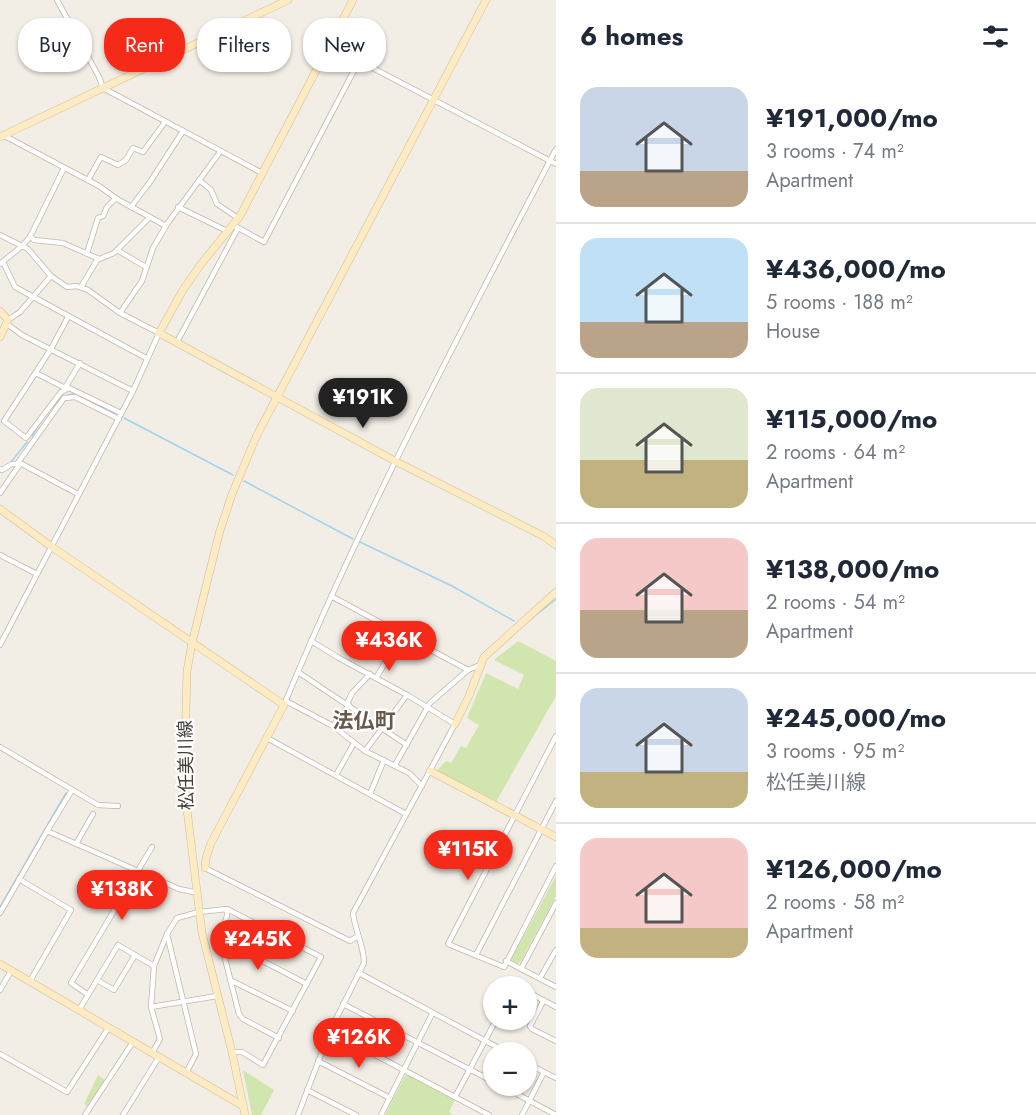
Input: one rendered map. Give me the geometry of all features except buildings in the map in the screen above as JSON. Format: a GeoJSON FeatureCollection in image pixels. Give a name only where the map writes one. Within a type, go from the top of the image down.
{"type":"FeatureCollection","features":[{"type":"Feature","properties":{"kind":"street"},"geometry":{"type":"LineString","coordinates":[[57,0],[104,88],[262,173]]}},
{"type":"Feature","properties":{"kind":"street"},"geometry":{"type":"LineString","coordinates":[[2,136],[288,0]]}},
{"type":"Feature","properties":{"kind":"street"},"geometry":{"type":"LineString","coordinates":[[343,18],[353,0]]}},
{"type":"Feature","properties":{"kind":"street","name":"松任美川線"},"geometry":{"type":"LineString","coordinates":[[245,1115],[232,1052],[202,933],[188,828],[184,785],[188,671],[192,643],[208,574],[232,494],[277,397],[486,0]]}},
{"type":"Feature","properties":{"kind":"street"},"geometry":{"type":"LineString","coordinates":[[177,342],[238,218],[315,72]]}},
{"type":"Feature","properties":{"kind":"street"},"geometry":{"type":"LineString","coordinates":[[235,226],[264,242],[353,72]]}},
{"type":"Feature","properties":{"kind":"street"},"geometry":{"type":"LineString","coordinates":[[380,72],[556,164]]}},
{"type":"Feature","properties":{"kind":"street"},"geometry":{"type":"LineString","coordinates":[[88,180],[101,157],[118,165],[126,160],[133,148],[143,152],[165,122]]}},
{"type":"Feature","properties":{"kind":"street"},"geometry":{"type":"LineString","coordinates":[[131,207],[172,151],[183,131]]}},
{"type":"Feature","properties":{"kind":"street"},"geometry":{"type":"LineString","coordinates":[[2,136],[88,180],[166,226]]}},
{"type":"Feature","properties":{"kind":"street"},"geometry":{"type":"LineString","coordinates":[[357,936],[350,940],[205,868],[206,858],[211,843],[285,703],[310,641],[395,460],[556,149]]}},
{"type":"Feature","properties":{"kind":"street"},"geometry":{"type":"LineString","coordinates":[[120,313],[142,281],[153,248],[166,226],[220,152]]}},
{"type":"Feature","properties":{"kind":"street"},"geometry":{"type":"LineString","coordinates":[[64,168],[30,236],[2,263],[15,287],[146,358]]}},
{"type":"Feature","properties":{"kind":"street"},"geometry":{"type":"LineString","coordinates":[[199,180],[211,190],[217,204],[238,218]]}},
{"type":"Feature","properties":{"kind":"street"},"geometry":{"type":"LineString","coordinates":[[87,253],[98,218],[104,216],[107,207],[116,198]]}},
{"type":"Feature","properties":{"kind":"street"},"geometry":{"type":"LineString","coordinates":[[178,207],[227,231]]}},
{"type":"Feature","properties":{"kind":"street"},"geometry":{"type":"LineString","coordinates":[[81,287],[99,259],[114,253],[150,218]]}},
{"type":"Feature","properties":{"kind":"street"},"geometry":{"type":"LineString","coordinates":[[0,645],[133,391],[159,333],[183,291],[227,231],[235,226]]}},
{"type":"Feature","properties":{"kind":"street"},"geometry":{"type":"LineString","coordinates":[[0,235],[28,249],[51,276],[67,287],[81,287],[120,313],[556,545]]}},
{"type":"Feature","properties":{"kind":"street"},"geometry":{"type":"LineString","coordinates":[[30,236],[34,240],[63,243],[99,259]]}},
{"type":"Feature","properties":{"kind":"street"},"geometry":{"type":"LineString","coordinates":[[117,250],[146,267]]}},
{"type":"Feature","properties":{"kind":"street"},"geometry":{"type":"LineString","coordinates":[[0,337],[7,322],[20,312],[51,276]]}},
{"type":"Feature","properties":{"kind":"street"},"geometry":{"type":"LineString","coordinates":[[0,311],[7,322],[22,335],[133,391]]}},
{"type":"Feature","properties":{"kind":"street"},"geometry":{"type":"LineString","coordinates":[[32,442],[4,421],[51,349],[68,317]]}},
{"type":"Feature","properties":{"kind":"street"},"geometry":{"type":"LineString","coordinates":[[26,438],[65,388],[80,363]]}},
{"type":"Feature","properties":{"kind":"street"},"geometry":{"type":"LineString","coordinates":[[36,373],[65,388],[74,389],[120,416]]}},
{"type":"Feature","properties":{"kind":"street"},"geometry":{"type":"LineString","coordinates":[[0,493],[32,442],[64,398],[75,397],[120,416]]}},
{"type":"Feature","properties":{"kind":"street"},"geometry":{"type":"LineString","coordinates":[[0,469],[18,464],[78,494]]}},
{"type":"Feature","properties":{"kind":"street"},"geometry":{"type":"LineString","coordinates":[[0,508],[52,547],[192,643],[285,703],[333,726],[365,751],[409,772],[422,786]]}},
{"type":"Feature","properties":{"kind":"street"},"geometry":{"type":"LineString","coordinates":[[0,555],[37,574]]}},
{"type":"Feature","properties":{"kind":"street"},"geometry":{"type":"LineString","coordinates":[[298,1115],[330,1031],[364,963],[364,951],[357,936],[353,913],[470,696],[484,657],[556,592]]}},
{"type":"Feature","properties":{"kind":"street"},"geometry":{"type":"LineString","coordinates":[[331,596],[468,670]]}},
{"type":"Feature","properties":{"kind":"street"},"geometry":{"type":"LineString","coordinates":[[376,678],[403,633]]}},
{"type":"Feature","properties":{"kind":"street"},"geometry":{"type":"LineString","coordinates":[[310,641],[407,694],[455,724]]}},
{"type":"Feature","properties":{"kind":"street"},"geometry":{"type":"LineString","coordinates":[[395,765],[430,703],[468,670],[480,665]]}},
{"type":"Feature","properties":{"kind":"street"},"geometry":{"type":"LineString","coordinates":[[298,672],[407,745]]}},
{"type":"Feature","properties":{"kind":"street"},"geometry":{"type":"LineString","coordinates":[[333,726],[348,704],[352,693],[370,674]]}},
{"type":"Feature","properties":{"kind":"street"},"geometry":{"type":"LineString","coordinates":[[365,751],[407,694]]}},
{"type":"Feature","properties":{"kind":"street"},"geometry":{"type":"LineString","coordinates":[[556,736],[448,944],[504,967],[556,866]]}},
{"type":"Feature","properties":{"kind":"street"},"geometry":{"type":"LineString","coordinates":[[267,738],[406,814]]}},
{"type":"Feature","properties":{"kind":"street"},"geometry":{"type":"LineString","coordinates":[[336,776],[354,742]]}},
{"type":"Feature","properties":{"kind":"street"},"geometry":{"type":"LineString","coordinates":[[0,747],[98,805],[118,806]]}},
{"type":"Feature","properties":{"kind":"street"},"geometry":{"type":"LineString","coordinates":[[370,794],[384,760]]}},
{"type":"Feature","properties":{"kind":"street"},"geometry":{"type":"LineString","coordinates":[[430,771],[556,837]]}},
{"type":"Feature","properties":{"kind":"street"},"geometry":{"type":"LineString","coordinates":[[0,913],[72,790]]}},
{"type":"Feature","properties":{"kind":"street"},"geometry":{"type":"LineString","coordinates":[[476,955],[556,801]]}},
{"type":"Feature","properties":{"kind":"street"},"geometry":{"type":"LineString","coordinates":[[76,844],[93,814]]}},
{"type":"Feature","properties":{"kind":"street"},"geometry":{"type":"LineString","coordinates":[[47,831],[179,889],[198,892]]}},
{"type":"Feature","properties":{"kind":"street"},"geometry":{"type":"LineString","coordinates":[[87,994],[71,983],[152,847]]}},
{"type":"Feature","properties":{"kind":"street"},"geometry":{"type":"LineString","coordinates":[[19,879],[71,910],[30,981]]}},
{"type":"Feature","properties":{"kind":"street"},"geometry":{"type":"LineString","coordinates":[[521,969],[554,912],[556,903]]}},
{"type":"Feature","properties":{"kind":"street"},"geometry":{"type":"LineString","coordinates":[[227,909],[220,939],[239,1014],[243,1019],[279,1038]]}},
{"type":"Feature","properties":{"kind":"street"},"geometry":{"type":"LineString","coordinates":[[123,1115],[156,1055],[160,1039],[151,1006],[153,966],[177,918],[199,912],[227,909],[321,957],[263,1065],[242,1052],[232,1052]]}},
{"type":"Feature","properties":{"kind":"street"},"geometry":{"type":"LineString","coordinates":[[167,934],[196,1054],[186,1072]]}},
{"type":"Feature","properties":{"kind":"street"},"geometry":{"type":"LineString","coordinates":[[220,939],[307,984]]}},
{"type":"Feature","properties":{"kind":"street"},"geometry":{"type":"LineString","coordinates":[[79,1010],[118,945],[153,966]]}},
{"type":"Feature","properties":{"kind":"street"},"geometry":{"type":"LineString","coordinates":[[540,978],[556,950]]}},
{"type":"Feature","properties":{"kind":"street"},"geometry":{"type":"LineString","coordinates":[[97,980],[114,990],[135,955]]}},
{"type":"Feature","properties":{"kind":"street"},"geometry":{"type":"LineString","coordinates":[[506,961],[556,987]]}},
{"type":"Feature","properties":{"kind":"street"},"geometry":{"type":"LineString","coordinates":[[0,964],[243,1106]]}},
{"type":"Feature","properties":{"kind":"street"},"geometry":{"type":"LineString","coordinates":[[0,990],[11,971]]}},
{"type":"Feature","properties":{"kind":"street"},"geometry":{"type":"LineString","coordinates":[[359,973],[485,1041]]}},
{"type":"Feature","properties":{"kind":"street"},"geometry":{"type":"LineString","coordinates":[[230,980],[293,1011]]}},
{"type":"Feature","properties":{"kind":"street"},"geometry":{"type":"LineString","coordinates":[[151,1006],[217,996]]}},
{"type":"Feature","properties":{"kind":"street"},"geometry":{"type":"LineString","coordinates":[[537,997],[556,1007]]}},
{"type":"Feature","properties":{"kind":"street"},"geometry":{"type":"LineString","coordinates":[[543,1000],[530,1026],[556,1041]]}},
{"type":"Feature","properties":{"kind":"street"},"geometry":{"type":"LineString","coordinates":[[343,1004],[483,1076]]}},
{"type":"Feature","properties":{"kind":"street"},"geometry":{"type":"LineString","coordinates":[[381,1115],[432,1014]]}},
{"type":"Feature","properties":{"kind":"street"},"geometry":{"type":"LineString","coordinates":[[0,1054],[67,1092],[109,1027]]}},
{"type":"Feature","properties":{"kind":"street"},"geometry":{"type":"LineString","coordinates":[[455,1097],[491,1030]]}},
{"type":"Feature","properties":{"kind":"street"},"geometry":{"type":"LineString","coordinates":[[330,1031],[489,1115]]}},
{"type":"Feature","properties":{"kind":"street"},"geometry":{"type":"LineString","coordinates":[[85,1115],[133,1042]]}},
{"type":"Feature","properties":{"kind":"street"},"geometry":{"type":"LineString","coordinates":[[318,1061],[390,1098]]}},
{"type":"Feature","properties":{"kind":"street"},"geometry":{"type":"LineString","coordinates":[[537,1068],[556,1078]]}},
{"type":"Feature","properties":{"kind":"street"},"geometry":{"type":"LineString","coordinates":[[522,1115],[544,1072]]}},
{"type":"Feature","properties":{"kind":"street"},"geometry":{"type":"LineString","coordinates":[[308,1090],[356,1115]]}},
{"type":"Feature","properties":{"kind":"street"},"geometry":{"type":"LineString","coordinates":[[521,1096],[556,1115]]}},
{"type":"Feature","properties":{"kind":"green space"},"geometry":{"type":"Polygon","coordinates":[[[518,641],[556,661],[556,696],[496,802],[437,771],[446,761],[451,763],[461,746],[466,748],[479,725],[467,718],[486,673],[518,689],[524,675],[494,660],[518,641]]]}},
{"type":"Feature","properties":{"kind":"green space"},"geometry":{"type":"Polygon","coordinates":[[[556,876],[556,896],[521,961],[517,964],[510,961],[556,876]]]}},
{"type":"Feature","properties":{"kind":"green space"},"geometry":{"type":"Polygon","coordinates":[[[243,1070],[274,1090],[261,1115],[252,1115],[243,1070]]]}},
{"type":"Feature","properties":{"kind":"green space"},"geometry":{"type":"Polygon","coordinates":[[[98,1075],[105,1080],[88,1107],[84,1104],[98,1075]]]}},
{"type":"Feature","properties":{"kind":"green space"},"geometry":{"type":"Polygon","coordinates":[[[408,1075],[455,1099],[449,1112],[453,1115],[385,1115],[405,1076],[408,1075]]]}},
{"type":"Feature","properties":{"kind":"waterway"},"geometry":{"type":"LineString","coordinates":[[32,436],[55,402],[68,395],[76,394]]}},
{"type":"Feature","properties":{"kind":"waterway"},"geometry":{"type":"LineString","coordinates":[[88,400],[115,413]]}},
{"type":"Feature","properties":{"kind":"waterway"},"geometry":{"type":"LineString","coordinates":[[124,418],[233,475]]}},
{"type":"Feature","properties":{"kind":"waterway"},"geometry":{"type":"LineString","coordinates":[[11,462],[27,442]]}},
{"type":"Feature","properties":{"kind":"waterway"},"geometry":{"type":"LineString","coordinates":[[244,481],[353,539]]}},
{"type":"Feature","properties":{"kind":"waterway"},"geometry":{"type":"LineString","coordinates":[[360,542],[452,586],[514,621]]}},
{"type":"Feature","properties":{"kind":"waterway"},"geometry":{"type":"LineString","coordinates":[[526,623],[556,599]]}},
{"type":"Feature","properties":{"kind":"waterway"},"geometry":{"type":"LineString","coordinates":[[0,907],[66,793]]}},
{"type":"Feature","properties":{"kind":"district","name":"法仏町"},"geometry":{"type":"Point","coordinates":[364,721]}}]}
